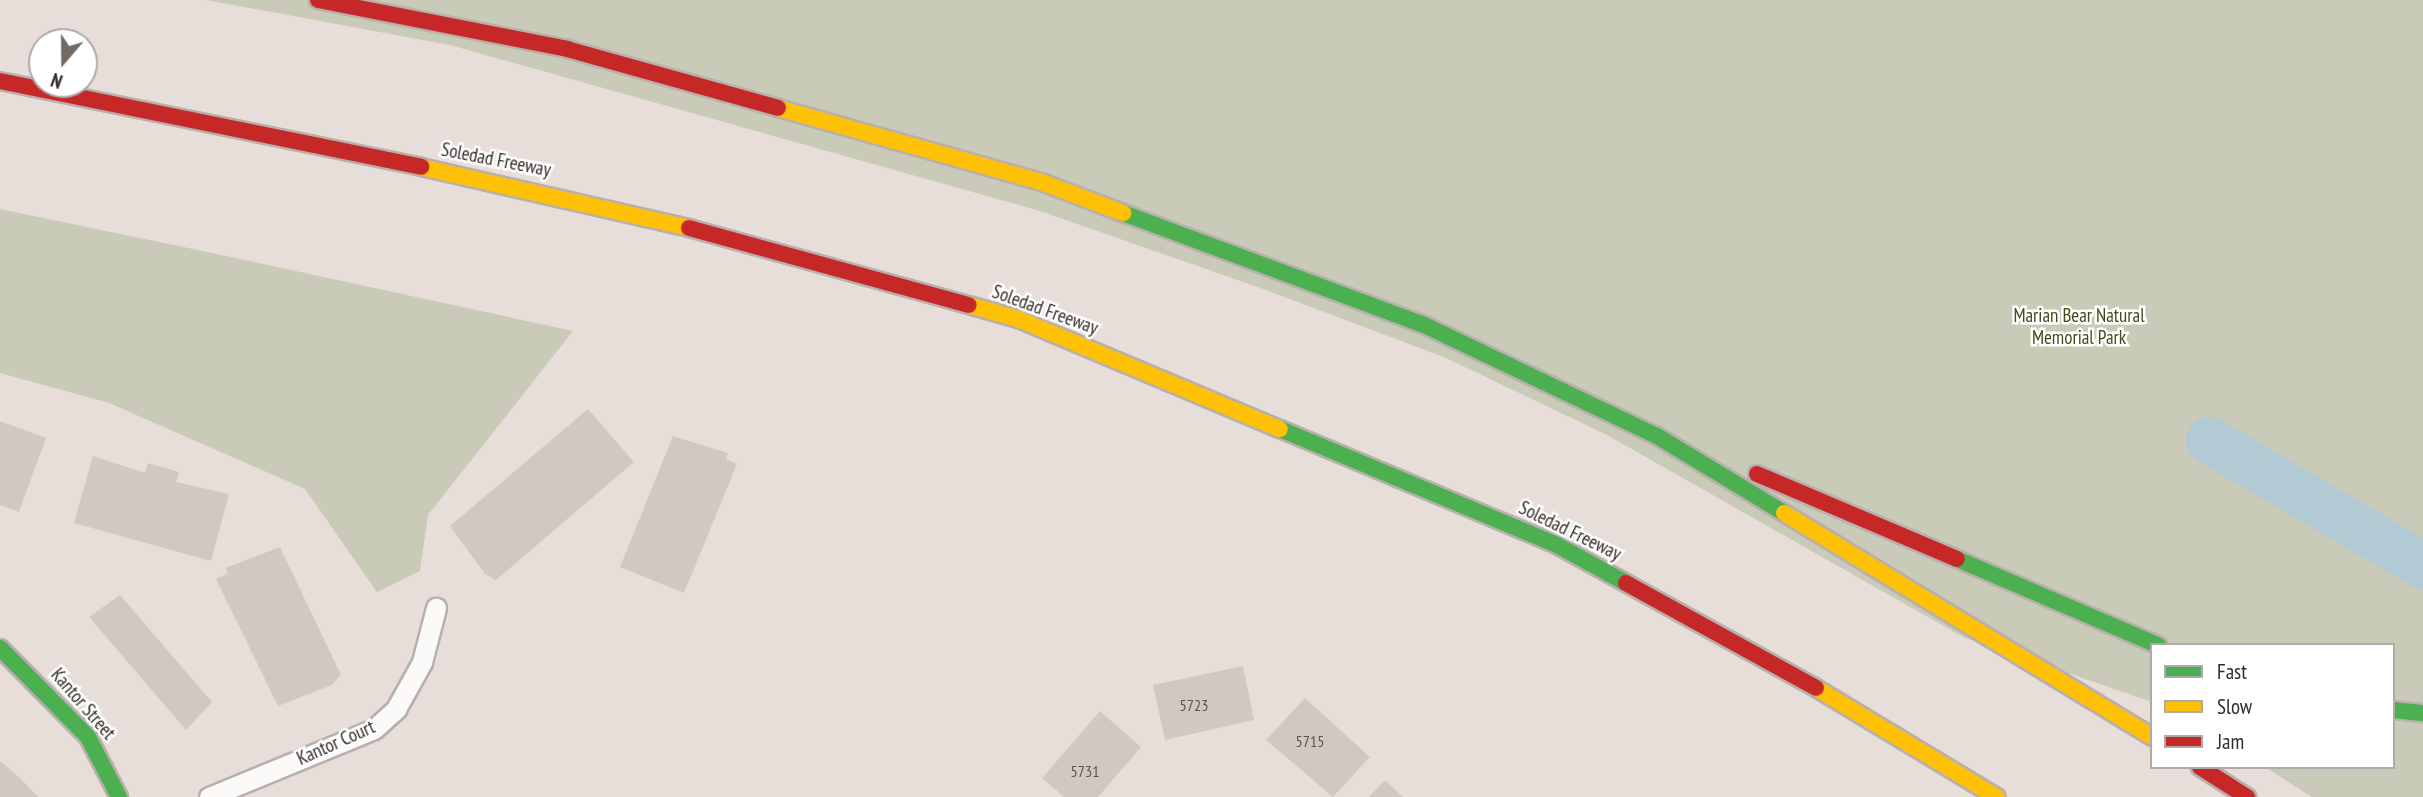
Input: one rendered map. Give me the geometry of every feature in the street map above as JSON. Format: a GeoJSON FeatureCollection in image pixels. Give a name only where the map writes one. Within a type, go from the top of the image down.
{"type":"FeatureCollection","features":[{"type":"Feature","properties":{"kind":"main road"},"geometry":{"type":"LineString","coordinates":[[318,0],[567,49],[1044,183],[1422,324],[1657,436],[1870,517],[2154,643]]}},
{"type":"Feature","properties":{"kind":"main road","name":"Soledad Freeway"},"geometry":{"type":"LineString","coordinates":[[0,82],[595,202],[1018,319],[1557,545],[1889,729],[1997,797]]}},
{"type":"Feature","properties":{"kind":"main road"},"geometry":{"type":"LineString","coordinates":[[1657,436],[2150,736]]}},
{"type":"Feature","properties":{"kind":"main road","name":"Kantor Street"},"geometry":{"type":"LineString","coordinates":[[0,648],[88,737],[119,797]]}},
{"type":"Feature","properties":{"kind":"main road"},"geometry":{"type":"LineString","coordinates":[[2395,710],[2423,713]]}},
{"type":"Feature","properties":{"kind":"main road"},"geometry":{"type":"LineString","coordinates":[[1889,729],[1978,797]]}},
{"type":"Feature","properties":{"kind":"main road"},"geometry":{"type":"LineString","coordinates":[[2203,769],[2247,797]]}},
{"type":"Feature","properties":{"kind":"street","name":"Kantor Court"},"geometry":{"type":"LineString","coordinates":[[209,797],[374,729],[396,709],[422,662],[436,608]]}},
{"type":"Feature","properties":{"kind":"green space","name":"Marian Bear Natural Memorial Park"},"geometry":{"type":"Polygon","coordinates":[[[206,0],[2423,0],[2423,797],[2312,797],[2268,769],[2395,769],[2395,643],[2150,643],[2150,701],[1963,637],[1607,435],[1446,358],[1266,290],[1040,211],[450,45],[206,0]]]}},
{"type":"Feature","properties":{"kind":"green space"},"geometry":{"type":"Polygon","coordinates":[[[0,209],[573,331],[428,515],[420,571],[377,592],[305,489],[109,403],[0,373],[0,209]]]}},
{"type":"Feature","properties":{"kind":"building"},"geometry":{"type":"Polygon","coordinates":[[[588,409],[634,462],[496,580],[485,574],[450,526],[588,409]]]}},
{"type":"Feature","properties":{"kind":"building"},"geometry":{"type":"Polygon","coordinates":[[[0,421],[46,438],[19,512],[0,505],[0,421]]]}},
{"type":"Feature","properties":{"kind":"building"},"geometry":{"type":"Polygon","coordinates":[[[673,436],[728,453],[726,459],[737,464],[684,593],[620,567],[673,436]]]}},
{"type":"Feature","properties":{"kind":"building"},"geometry":{"type":"Polygon","coordinates":[[[93,456],[145,473],[148,463],[179,472],[176,482],[229,494],[211,561],[74,523],[93,456]]]}},
{"type":"Feature","properties":{"kind":"building"},"geometry":{"type":"Polygon","coordinates":[[[280,547],[341,675],[332,685],[278,706],[216,579],[228,573],[225,568],[280,547]]]}},
{"type":"Feature","properties":{"kind":"building"},"geometry":{"type":"Polygon","coordinates":[[[120,595],[212,702],[186,730],[89,617],[120,595]]]}},
{"type":"Feature","properties":{"kind":"building"},"geometry":{"type":"Polygon","coordinates":[[[1243,666],[1254,720],[1165,740],[1153,685],[1243,666]]]}},
{"type":"Feature","properties":{"kind":"building"},"geometry":{"type":"Polygon","coordinates":[[[1305,698],[1370,757],[1333,797],[1266,740],[1305,698]]]}},
{"type":"Feature","properties":{"kind":"building"},"geometry":{"type":"Polygon","coordinates":[[[1100,711],[1141,747],[1098,797],[1064,797],[1042,778],[1100,711]]]}},
{"type":"Feature","properties":{"kind":"building"},"geometry":{"type":"Polygon","coordinates":[[[0,761],[19,777],[38,797],[0,797],[0,761]]]}},
{"type":"Feature","properties":{"kind":"building"},"geometry":{"type":"Polygon","coordinates":[[[1385,780],[1403,797],[1369,797],[1385,780]]]}},
{"type":"Feature","properties":{"kind":"waterway"},"geometry":{"type":"LineString","coordinates":[[2209,440],[2423,565]]}},
{"type":"Feature","properties":{"kind":"traffic: fast"},"geometry":{"type":"LineString","coordinates":[[1123,213],[1422,324],[1657,436],[1784,513]]}},
{"type":"Feature","properties":{"kind":"traffic: fast"},"geometry":{"type":"LineString","coordinates":[[1280,429],[1557,545],[1626,583]]}},
{"type":"Feature","properties":{"kind":"traffic: fast"},"geometry":{"type":"LineString","coordinates":[[1957,559],[2153,643]]}},
{"type":"Feature","properties":{"kind":"traffic: fast"},"geometry":{"type":"LineString","coordinates":[[0,648],[88,737],[119,797]]}},
{"type":"Feature","properties":{"kind":"traffic: fast"},"geometry":{"type":"LineString","coordinates":[[2395,710],[2423,713]]}},
{"type":"Feature","properties":{"kind":"traffic: slow"},"geometry":{"type":"LineString","coordinates":[[778,108],[1044,183],[1123,213]]}},
{"type":"Feature","properties":{"kind":"traffic: slow"},"geometry":{"type":"LineString","coordinates":[[421,167],[689,228]]}},
{"type":"Feature","properties":{"kind":"traffic: slow"},"geometry":{"type":"LineString","coordinates":[[969,305],[1018,319],[1280,429]]}},
{"type":"Feature","properties":{"kind":"traffic: slow"},"geometry":{"type":"LineString","coordinates":[[1784,513],[2150,736]]}},
{"type":"Feature","properties":{"kind":"traffic: slow"},"geometry":{"type":"LineString","coordinates":[[1816,688],[1997,797]]}},
{"type":"Feature","properties":{"kind":"traffic: jam"},"geometry":{"type":"LineString","coordinates":[[318,0],[567,49],[778,108]]}},
{"type":"Feature","properties":{"kind":"traffic: jam"},"geometry":{"type":"LineString","coordinates":[[0,81],[421,167]]}},
{"type":"Feature","properties":{"kind":"traffic: jam"},"geometry":{"type":"LineString","coordinates":[[689,228],[969,305]]}},
{"type":"Feature","properties":{"kind":"traffic: jam"},"geometry":{"type":"LineString","coordinates":[[1757,474],[1957,559]]}},
{"type":"Feature","properties":{"kind":"traffic: jam"},"geometry":{"type":"LineString","coordinates":[[1626,583],[1816,688]]}},
{"type":"Feature","properties":{"kind":"traffic: jam"},"geometry":{"type":"LineString","coordinates":[[2203,769],[2247,797]]}}]}
